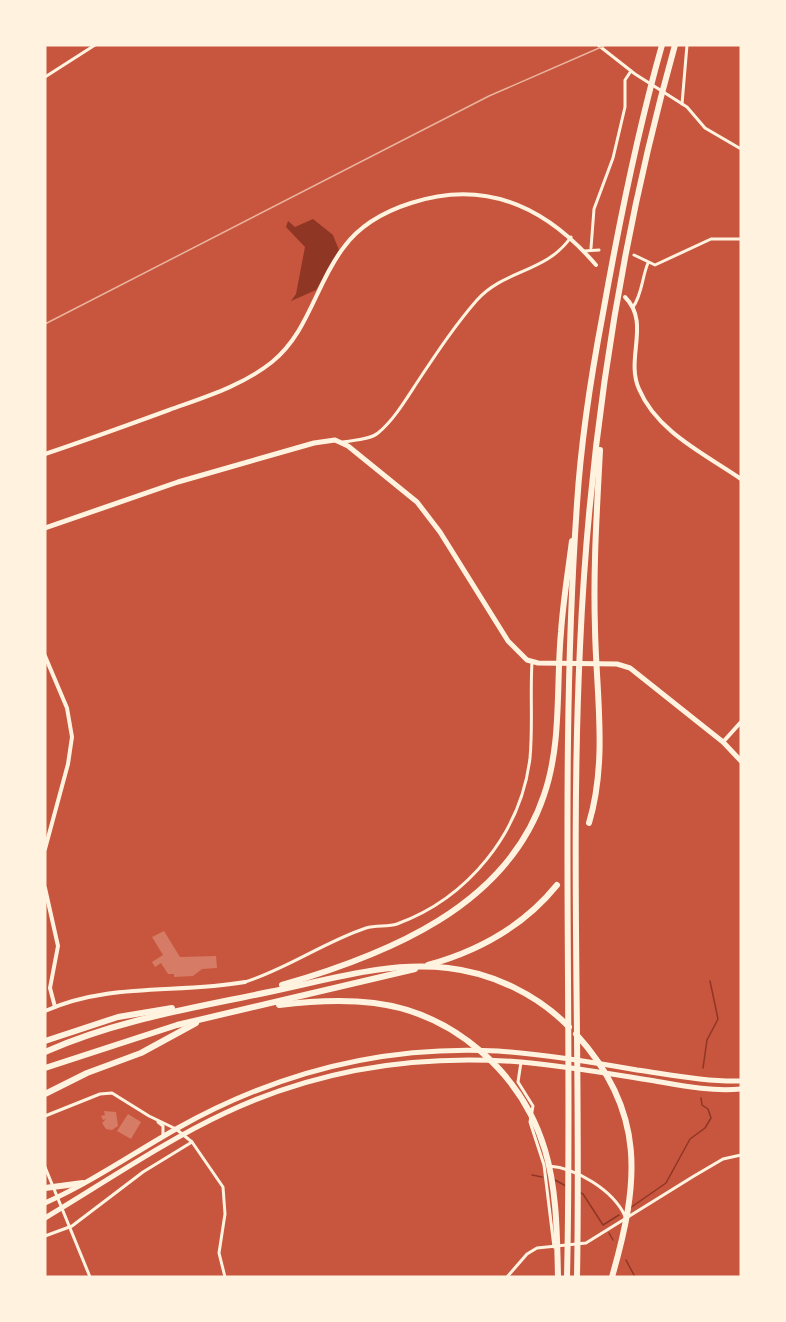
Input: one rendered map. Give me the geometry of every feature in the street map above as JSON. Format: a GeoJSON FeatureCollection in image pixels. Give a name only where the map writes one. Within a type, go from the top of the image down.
{"type":"FeatureCollection","features":[{"type":"Feature","properties":{"kind":"highway"},"geometry":{"type":"LineString","coordinates":[[238,999],[326,973],[409,937],[473,895],[492,878],[519,846],[538,810],[551,768],[561,632],[593,362],[615,242],[662,45]]}},
{"type":"Feature","properties":{"kind":"highway"},"geometry":{"type":"LineString","coordinates":[[577,1277],[576,855],[580,651],[590,500],[604,387],[624,262],[652,130],[675,46]]}},
{"type":"Feature","properties":{"kind":"highway"},"geometry":{"type":"LineString","coordinates":[[589,823],[595,804],[599,766],[594,558],[604,387]]}},
{"type":"Feature","properties":{"kind":"highway"},"geometry":{"type":"LineString","coordinates":[[567,1277],[569,1137],[567,772],[577,505]]}},
{"type":"Feature","properties":{"kind":"highway"},"geometry":{"type":"LineString","coordinates":[[45,1068],[154,1031],[361,983],[464,954],[520,922],[557,885]]}},
{"type":"Feature","properties":{"kind":"highway"},"geometry":{"type":"LineString","coordinates":[[45,1052],[120,1024],[373,970],[408,966],[448,968],[500,982],[529,996],[559,1017],[595,1056],[617,1095],[626,1121],[632,1158],[630,1206],[612,1277]]}},
{"type":"Feature","properties":{"kind":"highway"},"geometry":{"type":"LineString","coordinates":[[251,1008],[326,1001],[377,1003],[424,1016],[469,1041],[511,1083],[536,1127],[550,1174],[558,1277]]}},
{"type":"Feature","properties":{"kind":"highway"},"geometry":{"type":"LineString","coordinates":[[45,1041],[134,1013],[200,1006]]}},
{"type":"Feature","properties":{"kind":"highway"},"geometry":{"type":"LineString","coordinates":[[45,1094],[87,1072],[133,1057],[192,1025],[219,1015]]}},
{"type":"Feature","properties":{"kind":"highway"},"geometry":{"type":"LineString","coordinates":[[45,1188],[83,1183]]}},
{"type":"Feature","properties":{"kind":"main road"},"geometry":{"type":"LineString","coordinates":[[45,528],[178,482],[264,457],[323,440],[341,442],[357,452],[417,502],[440,532],[508,641],[524,657],[535,662],[617,664],[638,672],[723,742],[741,761]]}},
{"type":"Feature","properties":{"kind":"main road"},"geometry":{"type":"LineString","coordinates":[[45,1203],[176,1129],[242,1096],[296,1075],[342,1063],[402,1053],[499,1051],[701,1080],[741,1081]]}},
{"type":"Feature","properties":{"kind":"main road"},"geometry":{"type":"LineString","coordinates":[[45,1218],[225,1113],[279,1091],[344,1072],[428,1060],[521,1062],[691,1087],[741,1089]]}},
{"type":"Feature","properties":{"kind":"street"},"geometry":{"type":"LineString","coordinates":[[45,77],[95,45]]}},
{"type":"Feature","properties":{"kind":"street"},"geometry":{"type":"LineString","coordinates":[[598,45],[633,73],[681,103],[705,128],[741,149]]}},
{"type":"Feature","properties":{"kind":"street"},"geometry":{"type":"LineString","coordinates":[[681,103],[687,45]]}},
{"type":"Feature","properties":{"kind":"street"},"geometry":{"type":"LineString","coordinates":[[591,248],[594,209],[613,158],[625,107],[625,80],[633,73]]}},
{"type":"Feature","properties":{"kind":"street"},"geometry":{"type":"LineString","coordinates":[[45,454],[225,389],[263,369],[288,347],[300,330],[324,278],[344,246],[369,223],[393,209],[436,196],[456,193],[485,195],[528,208],[571,237],[596,265]]}},
{"type":"Feature","properties":{"kind":"street"},"geometry":{"type":"LineString","coordinates":[[341,442],[378,433],[403,404],[439,348],[478,300],[507,278],[551,259],[561,251],[571,237]]}},
{"type":"Feature","properties":{"kind":"street"},"geometry":{"type":"LineString","coordinates":[[634,255],[655,266],[711,239],[741,238]]}},
{"type":"Feature","properties":{"kind":"street"},"geometry":{"type":"LineString","coordinates":[[584,251],[591,248],[598,250]]}},
{"type":"Feature","properties":{"kind":"street"},"geometry":{"type":"LineString","coordinates":[[633,307],[638,300],[642,276],[648,262]]}},
{"type":"Feature","properties":{"kind":"street"},"geometry":{"type":"LineString","coordinates":[[625,297],[633,307],[638,321],[633,370],[638,389],[653,414],[679,438],[741,479]]}},
{"type":"Feature","properties":{"kind":"street"},"geometry":{"type":"LineString","coordinates":[[45,656],[67,708],[72,737],[70,758],[45,849]]}},
{"type":"Feature","properties":{"kind":"street"},"geometry":{"type":"LineString","coordinates":[[45,1011],[119,991],[215,987],[245,982],[368,927],[395,925],[438,905],[466,884],[479,870],[517,811],[525,785],[533,719],[535,662]]}},
{"type":"Feature","properties":{"kind":"street"},"geometry":{"type":"LineString","coordinates":[[723,742],[741,722]]}},
{"type":"Feature","properties":{"kind":"street"},"geometry":{"type":"LineString","coordinates":[[45,888],[58,946],[50,988],[55,1007]]}},
{"type":"Feature","properties":{"kind":"street"},"geometry":{"type":"LineString","coordinates":[[521,1062],[518,1082],[533,1106],[530,1122],[544,1165],[556,1251]]}},
{"type":"Feature","properties":{"kind":"street"},"geometry":{"type":"LineString","coordinates":[[45,1116],[106,1093],[120,1096],[155,1119],[176,1129],[192,1142],[224,1187],[225,1214],[219,1253],[225,1277]]}},
{"type":"Feature","properties":{"kind":"street"},"geometry":{"type":"LineString","coordinates":[[155,1119],[163,1126],[162,1137]]}},
{"type":"Feature","properties":{"kind":"street"},"geometry":{"type":"LineString","coordinates":[[45,1236],[69,1227],[143,1172],[192,1142]]}},
{"type":"Feature","properties":{"kind":"street"},"geometry":{"type":"LineString","coordinates":[[507,1277],[527,1254],[537,1248],[556,1251],[586,1243],[723,1160],[741,1155]]}},
{"type":"Feature","properties":{"kind":"street"},"geometry":{"type":"LineString","coordinates":[[544,1165],[563,1167],[586,1177],[621,1208],[626,1218]]}},
{"type":"Feature","properties":{"kind":"street"},"geometry":{"type":"LineString","coordinates":[[45,1167],[90,1277]]}},
{"type":"Feature","properties":{"kind":"shaded area"},"geometry":{"type":"Polygon","coordinates":[[[313,219],[333,235],[339,250],[316,290],[291,301],[296,294],[305,247],[286,227],[288,221],[295,227],[313,219]]]}},
{"type":"Feature","properties":{"kind":"building"},"geometry":{"type":"Polygon","coordinates":[[[164,931],[180,957],[216,956],[217,968],[202,969],[193,976],[174,977],[174,974],[168,974],[161,963],[155,967],[152,962],[163,955],[152,937],[164,931]]]}},
{"type":"Feature","properties":{"kind":"building"},"geometry":{"type":"Polygon","coordinates":[[[104,1111],[116,1112],[118,1126],[112,1130],[106,1129],[102,1123],[106,1119],[103,1120],[101,1116],[105,1115],[104,1111]]]}},
{"type":"Feature","properties":{"kind":"building"},"geometry":{"type":"Polygon","coordinates":[[[128,1114],[141,1122],[131,1139],[117,1131],[128,1114]]]}},
{"type":"Feature","properties":{"kind":"waterway"},"geometry":{"type":"LineString","coordinates":[[703,1068],[707,1040],[718,1019],[710,981]]}},
{"type":"Feature","properties":{"kind":"waterway"},"geometry":{"type":"LineString","coordinates":[[630,1208],[666,1183],[690,1139],[705,1128],[711,1118],[708,1109],[702,1105],[701,1098]]}},
{"type":"Feature","properties":{"kind":"waterway"},"geometry":{"type":"LineString","coordinates":[[532,1175],[542,1177]]}},
{"type":"Feature","properties":{"kind":"waterway"},"geometry":{"type":"LineString","coordinates":[[555,1180],[566,1186]]}},
{"type":"Feature","properties":{"kind":"waterway"},"geometry":{"type":"LineString","coordinates":[[579,1192],[583,1194],[603,1225],[619,1215]]}},
{"type":"Feature","properties":{"kind":"waterway"},"geometry":{"type":"LineString","coordinates":[[609,1233],[613,1240]]}},
{"type":"Feature","properties":{"kind":"waterway"},"geometry":{"type":"LineString","coordinates":[[626,1260],[635,1277]]}},
{"type":"Feature","properties":{"kind":"railway"},"geometry":{"type":"LineString","coordinates":[[45,324],[489,96],[606,45]]}}]}
